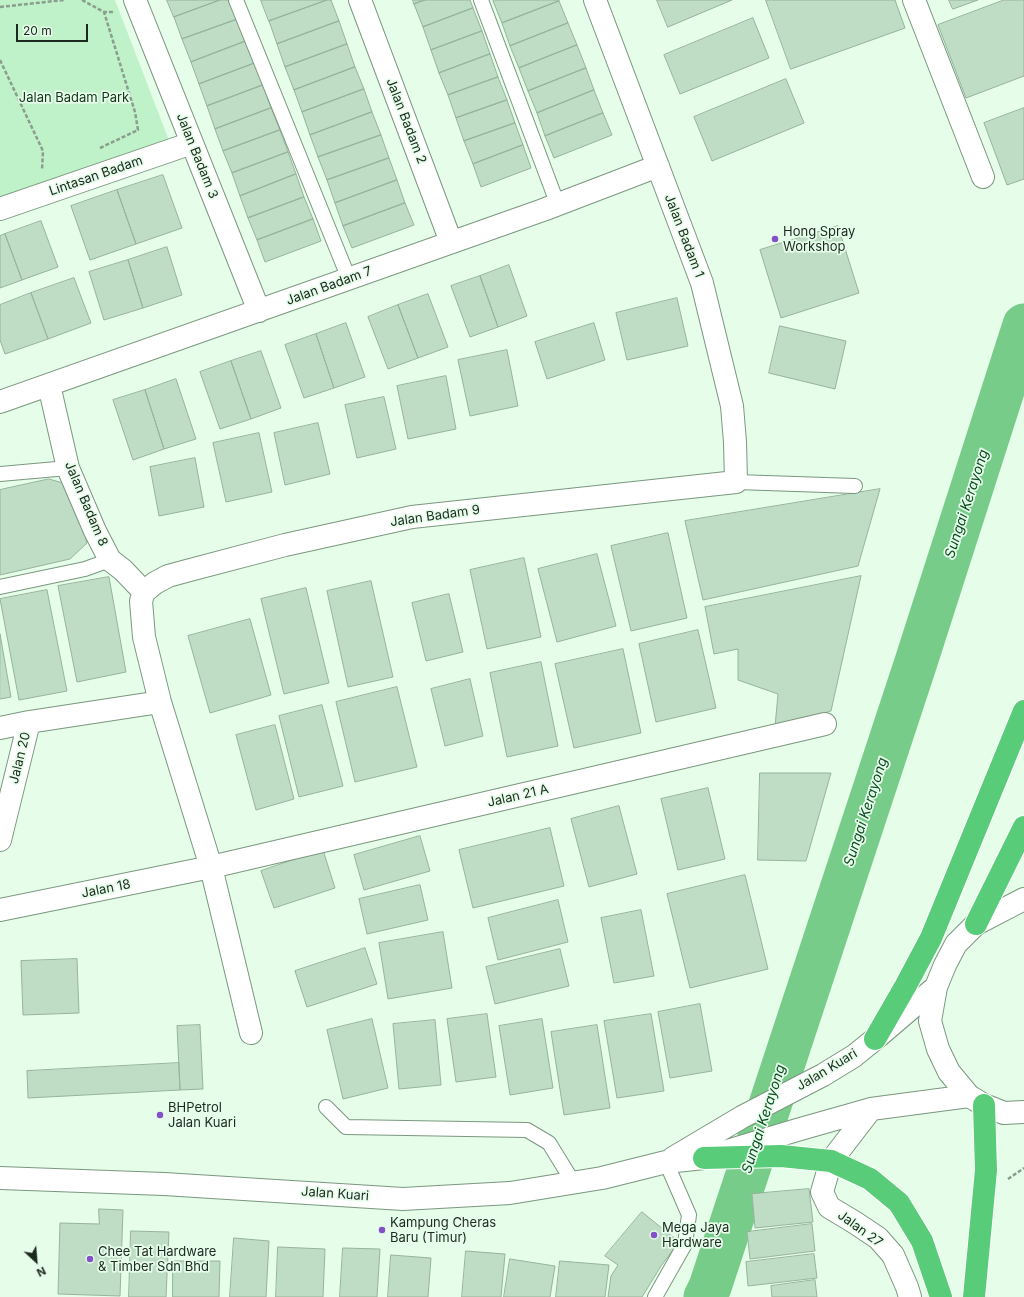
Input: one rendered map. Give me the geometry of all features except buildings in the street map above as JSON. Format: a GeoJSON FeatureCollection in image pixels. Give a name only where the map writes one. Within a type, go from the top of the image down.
{"type":"FeatureCollection","features":[{"type":"Feature","properties":{"kind":"highway"},"geometry":{"type":"LineString","coordinates":[[876,1039],[930,938],[1024,711]]}},
{"type":"Feature","properties":{"kind":"highway"},"geometry":{"type":"LineString","coordinates":[[976,924],[1024,827]]}},
{"type":"Feature","properties":{"kind":"highway"},"geometry":{"type":"LineString","coordinates":[[974,1297],[986,1170],[977,1100]]}},
{"type":"Feature","properties":{"kind":"highway"},"geometry":{"type":"LineString","coordinates":[[704,1158],[781,1156],[831,1161],[870,1179],[899,1202],[922,1241],[941,1297]]}},
{"type":"Feature","properties":{"kind":"street","name":"Jalan Badam 2"},"geometry":{"type":"LineString","coordinates":[[360,0],[451,242]]}},
{"type":"Feature","properties":{"kind":"street","name":"Jalan Badam 1"},"geometry":{"type":"LineString","coordinates":[[595,0],[702,283],[732,406],[736,482]]}},
{"type":"Feature","properties":{"kind":"street"},"geometry":{"type":"LineString","coordinates":[[914,0],[983,177]]}},
{"type":"Feature","properties":{"kind":"street","name":"Jalan Badam 3"},"geometry":{"type":"LineString","coordinates":[[138,6],[259,311]]}},
{"type":"Feature","properties":{"kind":"street","name":"Lintasan Badam"},"geometry":{"type":"LineString","coordinates":[[0,209],[192,143]]}},
{"type":"Feature","properties":{"kind":"street","name":"Jalan Badam 7"},"geometry":{"type":"LineString","coordinates":[[0,402],[559,205],[658,166]]}},
{"type":"Feature","properties":{"kind":"street","name":"Jalan Badam 8"},"geometry":{"type":"LineString","coordinates":[[49,385],[68,468],[95,531],[116,565],[144,592]]}},
{"type":"Feature","properties":{"kind":"street","name":"Jalan Badam 9"},"geometry":{"type":"LineString","coordinates":[[144,592],[154,583],[168,576],[285,546],[412,517],[736,482]]}},
{"type":"Feature","properties":{"kind":"street"},"geometry":{"type":"LineString","coordinates":[[144,592],[142,601],[144,637],[160,702],[211,867],[251,1033]]}},
{"type":"Feature","properties":{"kind":"street"},"geometry":{"type":"LineString","coordinates":[[0,728],[29,722],[160,702]]}},
{"type":"Feature","properties":{"kind":"street","name":"Jalan 20"},"geometry":{"type":"LineString","coordinates":[[0,840],[29,722]]}},
{"type":"Feature","properties":{"kind":"street","name":"Jalan 21 A"},"geometry":{"type":"LineString","coordinates":[[211,867],[825,724]]}},
{"type":"Feature","properties":{"kind":"street","name":"Jalan 18"},"geometry":{"type":"LineString","coordinates":[[0,910],[211,867]]}},
{"type":"Feature","properties":{"kind":"street"},"geometry":{"type":"LineString","coordinates":[[1024,899],[976,924],[956,944],[936,987],[930,1021],[938,1049],[949,1072],[977,1100],[1004,1113],[1024,1112]]}},
{"type":"Feature","properties":{"kind":"street","name":"Jalan Kuari"},"geometry":{"type":"LineString","coordinates":[[666,1162],[742,1117],[823,1075],[854,1056],[936,987]]}},
{"type":"Feature","properties":{"kind":"street","name":"Jalan Kuari"},"geometry":{"type":"LineString","coordinates":[[0,1178],[164,1184],[403,1199],[510,1193],[602,1178],[666,1162],[704,1158],[871,1109],[977,1100]]}},
{"type":"Feature","properties":{"kind":"street"},"geometry":{"type":"LineString","coordinates":[[831,1161],[871,1109]]}},
{"type":"Feature","properties":{"kind":"street","name":"Jalan 27"},"geometry":{"type":"LineString","coordinates":[[831,1161],[822,1192],[829,1207],[878,1238],[893,1255],[910,1297]]}},
{"type":"Feature","properties":{"kind":"lane"},"geometry":{"type":"LineString","coordinates":[[236,0],[349,279]]}},
{"type":"Feature","properties":{"kind":"lane"},"geometry":{"type":"LineString","coordinates":[[481,0],[552,192],[559,205]]}},
{"type":"Feature","properties":{"kind":"lane"},"geometry":{"type":"LineString","coordinates":[[0,474],[68,468]]}},
{"type":"Feature","properties":{"kind":"lane"},"geometry":{"type":"LineString","coordinates":[[736,482],[855,486]]}},
{"type":"Feature","properties":{"kind":"lane"},"geometry":{"type":"LineString","coordinates":[[0,587],[85,569],[116,565]]}},
{"type":"Feature","properties":{"kind":"lane"},"geometry":{"type":"LineString","coordinates":[[326,1107],[346,1127],[527,1130],[549,1143],[573,1182]]}},
{"type":"Feature","properties":{"kind":"lane"},"geometry":{"type":"LineString","coordinates":[[655,1297],[685,1244],[689,1215],[666,1162]]}},
{"type":"Feature","properties":{"kind":"path"},"geometry":{"type":"LineString","coordinates":[[0,7],[64,0]]}},
{"type":"Feature","properties":{"kind":"path"},"geometry":{"type":"LineString","coordinates":[[82,0],[104,12],[138,6]]}},
{"type":"Feature","properties":{"kind":"path"},"geometry":{"type":"LineString","coordinates":[[97,150],[138,130],[135,112],[104,12]]}},
{"type":"Feature","properties":{"kind":"path"},"geometry":{"type":"LineString","coordinates":[[0,60],[43,151],[42,173],[49,170]]}},
{"type":"Feature","properties":{"kind":"green space","name":"Jalan Badam Park"},"geometry":{"type":"Polygon","coordinates":[[[0,0],[115,0],[170,143],[0,205],[0,0]]]}},
{"type":"Feature","properties":{"kind":"waterway","name":"Sungai Kerayong"},"geometry":{"type":"LineString","coordinates":[[705,1297],[710,1287],[916,662],[1024,325]]}},
{"type":"Feature","properties":{"kind":"place","name":"Hong Spray Workshop"},"geometry":{"type":"Point","coordinates":[775,239]}},
{"type":"Feature","properties":{"kind":"place","name":"BHPetrol Jalan Kuari"},"geometry":{"type":"Point","coordinates":[160,1115]}},
{"type":"Feature","properties":{"kind":"place","name":"Kampung Cheras Baru (Timur)"},"geometry":{"type":"Point","coordinates":[382,1230]}},
{"type":"Feature","properties":{"kind":"place","name":"Mega Jaya Hardware"},"geometry":{"type":"Point","coordinates":[654,1235]}},
{"type":"Feature","properties":{"kind":"place","name":"Chee Tat Hardware & Timber Sdn Bhd"},"geometry":{"type":"Point","coordinates":[90,1259]}}]}
